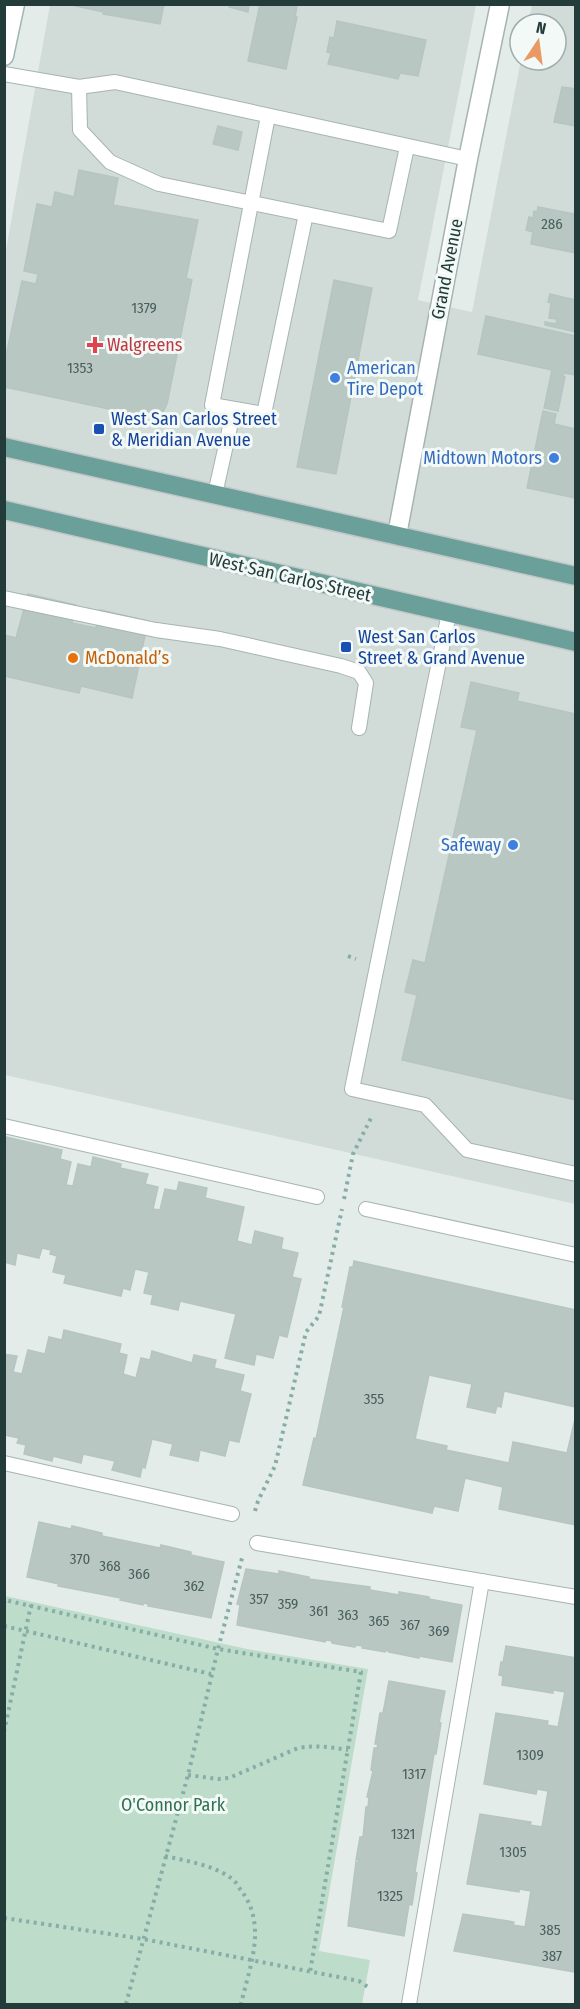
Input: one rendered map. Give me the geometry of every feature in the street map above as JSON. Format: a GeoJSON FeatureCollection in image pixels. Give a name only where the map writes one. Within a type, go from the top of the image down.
{"type":"FeatureCollection","features":[{"type":"Feature","properties":{"kind":"main road"},"geometry":{"type":"LineString","coordinates":[[4,447],[576,576]]}},
{"type":"Feature","properties":{"kind":"main road","name":"West San Carlos Street"},"geometry":{"type":"LineString","coordinates":[[4,510],[576,642]]}},
{"type":"Feature","properties":{"kind":"street"},"geometry":{"type":"LineString","coordinates":[[4,56],[15,4]]}},
{"type":"Feature","properties":{"kind":"street","name":"Grand Avenue"},"geometry":{"type":"LineString","coordinates":[[397,535],[468,159],[500,4]]}},
{"type":"Feature","properties":{"kind":"lane"},"geometry":{"type":"LineString","coordinates":[[4,74],[80,87],[115,82],[468,159]]}},
{"type":"Feature","properties":{"kind":"lane"},"geometry":{"type":"LineString","coordinates":[[80,87],[80,129],[110,162],[159,184],[389,231],[407,147]]}},
{"type":"Feature","properties":{"kind":"lane"},"geometry":{"type":"LineString","coordinates":[[268,116],[212,405],[264,414],[306,214]]}},
{"type":"Feature","properties":{"kind":"lane"},"geometry":{"type":"LineString","coordinates":[[215,494],[234,409]]}},
{"type":"Feature","properties":{"kind":"lane"},"geometry":{"type":"LineString","coordinates":[[4,598],[156,630],[220,639],[359,672],[366,683],[359,728]]}},
{"type":"Feature","properties":{"kind":"lane"},"geometry":{"type":"LineString","coordinates":[[449,613],[352,1089],[424,1105],[467,1150],[576,1174]]}},
{"type":"Feature","properties":{"kind":"lane"},"geometry":{"type":"LineString","coordinates":[[4,1126],[317,1197]]}},
{"type":"Feature","properties":{"kind":"lane"},"geometry":{"type":"LineString","coordinates":[[366,1209],[576,1255]]}},
{"type":"Feature","properties":{"kind":"lane"},"geometry":{"type":"LineString","coordinates":[[4,1464],[232,1514]]}},
{"type":"Feature","properties":{"kind":"lane"},"geometry":{"type":"LineString","coordinates":[[257,1543],[576,1597]]}},
{"type":"Feature","properties":{"kind":"lane"},"geometry":{"type":"LineString","coordinates":[[409,2004],[482,1581]]}},
{"type":"Feature","properties":{"kind":"path"},"geometry":{"type":"LineString","coordinates":[[252,1521],[258,1501],[275,1466],[306,1332],[319,1317],[353,1154],[370,1118]]}},
{"type":"Feature","properties":{"kind":"path"},"geometry":{"type":"LineString","coordinates":[[126,2004],[188,1774],[243,1554]]}},
{"type":"Feature","properties":{"kind":"path"},"geometry":{"type":"LineString","coordinates":[[4,1604],[5,1599],[218,1648],[361,1672],[310,1972]]}},
{"type":"Feature","properties":{"kind":"path"},"geometry":{"type":"LineString","coordinates":[[4,1732],[31,1605]]}},
{"type":"Feature","properties":{"kind":"path"},"geometry":{"type":"LineString","coordinates":[[4,1626],[212,1674]]}},
{"type":"Feature","properties":{"kind":"path"},"geometry":{"type":"LineString","coordinates":[[188,1774],[218,1779],[229,1778],[298,1748],[322,1745],[348,1750]]}},
{"type":"Feature","properties":{"kind":"path"},"geometry":{"type":"LineString","coordinates":[[165,1856],[217,1871],[233,1879],[249,1900],[256,1921],[256,1939],[242,2004]]}},
{"type":"Feature","properties":{"kind":"path"},"geometry":{"type":"LineString","coordinates":[[4,1918],[143,1939],[359,1982],[368,1987]]}},
{"type":"Feature","properties":{"kind":"shaded area"},"geometry":{"type":"Polygon","coordinates":[[[50,5],[476,5],[418,300],[472,312],[519,72],[568,72],[568,12],[531,12],[532,5],[575,5],[575,1204],[5,1075],[4,261],[50,5]]]}},
{"type":"Feature","properties":{"kind":"green space","name":"O'Connor Park"},"geometry":{"type":"Polygon","coordinates":[[[5,1596],[247,1649],[368,1669],[319,1951],[370,1960],[362,2004],[5,2004],[5,1596]]]}},
{"type":"Feature","properties":{"kind":"building"},"geometry":{"type":"Polygon","coordinates":[[[75,4],[164,4],[160,24],[103,14],[104,12],[75,6],[75,4]]]}},
{"type":"Feature","properties":{"kind":"building"},"geometry":{"type":"Polygon","coordinates":[[[230,4],[249,4],[248,12],[229,7],[230,4]]]}},
{"type":"Feature","properties":{"kind":"building"},"geometry":{"type":"Polygon","coordinates":[[[260,4],[297,6],[295,17],[297,17],[286,69],[248,61],[260,4]]]}},
{"type":"Feature","properties":{"kind":"building"},"geometry":{"type":"Polygon","coordinates":[[[337,21],[426,40],[418,76],[400,73],[398,79],[328,64],[331,53],[327,52],[330,37],[334,38],[337,21]]]}},
{"type":"Feature","properties":{"kind":"building"},"geometry":{"type":"Polygon","coordinates":[[[562,87],[576,89],[576,126],[554,122],[562,87]]]}},
{"type":"Feature","properties":{"kind":"building"},"geometry":{"type":"Polygon","coordinates":[[[218,126],[242,132],[238,150],[213,144],[218,126]]]}},
{"type":"Feature","properties":{"kind":"building"},"geometry":{"type":"Polygon","coordinates":[[[79,170],[118,178],[113,205],[198,220],[186,278],[192,280],[167,404],[163,412],[156,416],[147,417],[4,387],[4,365],[22,281],[36,284],[38,274],[24,271],[37,204],[52,207],[55,192],[74,197],[79,170]]]}},
{"type":"Feature","properties":{"kind":"building"},"geometry":{"type":"Polygon","coordinates":[[[576,205],[576,253],[531,244],[533,232],[526,230],[529,217],[533,218],[534,211],[537,212],[538,207],[574,214],[576,205]]]}},
{"type":"Feature","properties":{"kind":"building","name":"American Tire Depot"},"geometry":{"type":"Polygon","coordinates":[[[334,280],[372,288],[336,474],[297,467],[334,280]]]}},
{"type":"Feature","properties":{"kind":"building"},"geometry":{"type":"Polygon","coordinates":[[[550,294],[576,300],[576,332],[545,325],[545,322],[556,324],[557,319],[549,318],[550,294]]]}},
{"type":"Feature","properties":{"kind":"building"},"geometry":{"type":"Polygon","coordinates":[[[486,316],[576,336],[576,375],[564,373],[558,411],[544,408],[552,370],[478,354],[486,316]]]}},
{"type":"Feature","properties":{"kind":"building","name":"Midtown Motors"},"geometry":{"type":"Polygon","coordinates":[[[543,411],[556,414],[554,424],[576,429],[576,498],[527,488],[543,411]]]}},
{"type":"Feature","properties":{"kind":"building","name":"McDonald’s"},"geometry":{"type":"Polygon","coordinates":[[[28,594],[76,605],[72,623],[96,628],[100,610],[148,621],[132,698],[81,686],[79,693],[4,676],[4,635],[16,638],[28,594]]]}},
{"type":"Feature","properties":{"kind":"building","name":"Safeway"},"geometry":{"type":"Polygon","coordinates":[[[471,682],[519,693],[517,701],[576,714],[576,1100],[402,1060],[417,995],[405,992],[413,960],[425,963],[477,730],[461,727],[471,682]]]}},
{"type":"Feature","properties":{"kind":"building"},"geometry":{"type":"Polygon","coordinates":[[[6,1137],[62,1150],[60,1159],[71,1162],[66,1185],[73,1186],[78,1164],[91,1167],[93,1157],[121,1164],[120,1168],[148,1174],[145,1184],[158,1187],[153,1209],[160,1210],[165,1189],[177,1191],[179,1182],[207,1188],[205,1198],[244,1207],[237,1241],[252,1245],[255,1231],[283,1238],[281,1249],[298,1253],[292,1277],[301,1279],[287,1337],[279,1335],[273,1358],[256,1354],[254,1365],[225,1358],[236,1314],[180,1301],[178,1310],[151,1304],[153,1295],[144,1293],[149,1272],[135,1269],[130,1290],[123,1288],[121,1296],[64,1283],[66,1275],[53,1272],[57,1256],[50,1254],[51,1250],[42,1248],[39,1258],[17,1253],[15,1265],[4,1262],[6,1137]]]}},
{"type":"Feature","properties":{"kind":"building"},"geometry":{"type":"Polygon","coordinates":[[[354,1261],[576,1310],[576,1407],[504,1391],[501,1407],[497,1406],[495,1413],[467,1407],[472,1384],[429,1375],[415,1439],[447,1446],[446,1450],[509,1463],[513,1442],[567,1453],[576,1415],[576,1525],[499,1509],[503,1487],[465,1478],[458,1511],[434,1506],[432,1513],[303,1485],[314,1438],[316,1439],[344,1307],[342,1307],[350,1267],[353,1267],[354,1261]]]}},
{"type":"Feature","properties":{"kind":"building"},"geometry":{"type":"Polygon","coordinates":[[[64,1330],[121,1344],[119,1353],[127,1355],[123,1374],[136,1378],[141,1358],[150,1360],[152,1351],[192,1363],[194,1355],[216,1360],[214,1368],[244,1375],[240,1391],[251,1394],[239,1442],[229,1440],[225,1456],[200,1450],[198,1461],[170,1455],[173,1444],[152,1439],[145,1468],[142,1467],[140,1477],[112,1470],[115,1461],[83,1454],[81,1463],[53,1456],[52,1461],[24,1454],[26,1445],[17,1443],[19,1438],[4,1435],[4,1354],[17,1356],[13,1372],[22,1374],[28,1350],[45,1354],[49,1337],[62,1340],[64,1330]]]}},
{"type":"Feature","properties":{"kind":"building"},"geometry":{"type":"Polygon","coordinates":[[[39,1522],[71,1529],[72,1526],[102,1533],[102,1536],[160,1548],[161,1545],[191,1552],[191,1555],[224,1562],[211,1618],[120,1600],[121,1598],[58,1586],[59,1584],[27,1577],[39,1522]]]}},
{"type":"Feature","properties":{"kind":"building"},"geometry":{"type":"Polygon","coordinates":[[[246,1569],[279,1574],[279,1571],[309,1577],[309,1579],[370,1587],[370,1590],[399,1595],[399,1592],[429,1597],[429,1599],[462,1605],[452,1662],[362,1648],[363,1646],[332,1643],[326,1640],[325,1642],[237,1625],[240,1605],[237,1604],[246,1569]]]}},
{"type":"Feature","properties":{"kind":"building"},"geometry":{"type":"Polygon","coordinates":[[[506,1646],[576,1658],[575,1972],[454,1951],[463,1914],[514,1922],[513,1925],[525,1927],[531,1891],[519,1889],[519,1892],[467,1884],[480,1814],[531,1822],[530,1825],[542,1827],[548,1791],[537,1789],[536,1794],[484,1784],[496,1713],[548,1721],[547,1725],[558,1727],[565,1692],[553,1690],[553,1693],[502,1685],[503,1676],[499,1675],[506,1646]]]}},
{"type":"Feature","properties":{"kind":"building"},"geometry":{"type":"Polygon","coordinates":[[[389,1681],[445,1691],[415,1872],[417,1873],[412,1905],[409,1904],[404,1936],[348,1926],[356,1862],[358,1863],[359,1860],[356,1860],[360,1837],[363,1837],[366,1807],[368,1807],[369,1797],[367,1797],[373,1771],[371,1770],[374,1748],[377,1748],[378,1744],[375,1744],[380,1713],[383,1713],[389,1681]]]}},
{"type":"Feature","properties":{"kind":"place","name":"Walgreens"},"geometry":{"type":"Point","coordinates":[95,345]}},
{"type":"Feature","properties":{"kind":"place","name":"American Tire Depot"},"geometry":{"type":"Point","coordinates":[335,378]}},
{"type":"Feature","properties":{"kind":"place","name":"West San Carlos Street & Meridian Avenue"},"geometry":{"type":"Point","coordinates":[99,429]}},
{"type":"Feature","properties":{"kind":"place","name":"Midtown Motors"},"geometry":{"type":"Point","coordinates":[554,458]}},
{"type":"Feature","properties":{"kind":"place","name":"West San Carlos Street & Grand Avenue"},"geometry":{"type":"Point","coordinates":[346,647]}},
{"type":"Feature","properties":{"kind":"place","name":"McDonald’s"},"geometry":{"type":"Point","coordinates":[73,658]}},
{"type":"Feature","properties":{"kind":"place","name":"Safeway"},"geometry":{"type":"Point","coordinates":[513,845]}}]}
